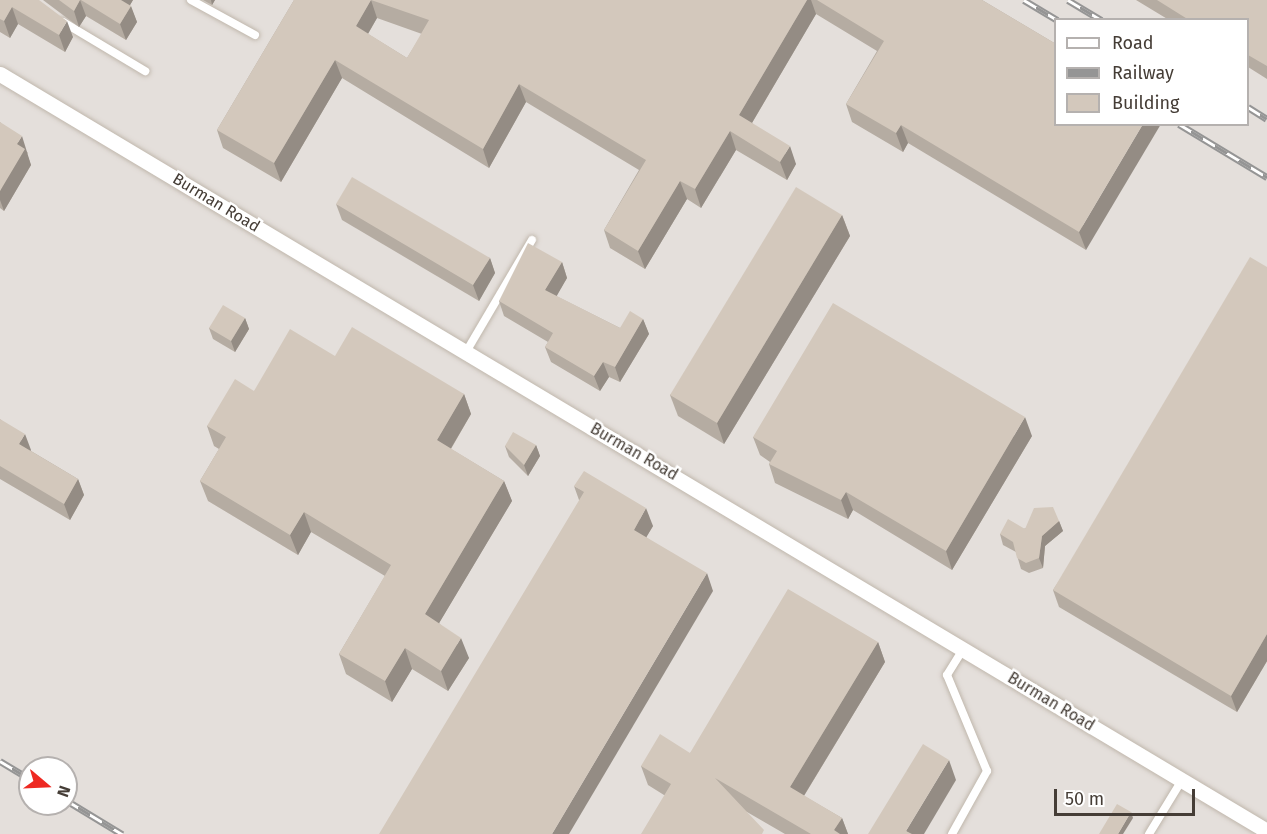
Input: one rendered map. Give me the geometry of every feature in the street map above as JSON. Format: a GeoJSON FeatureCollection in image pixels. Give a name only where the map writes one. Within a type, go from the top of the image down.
{"type":"FeatureCollection","features":[{"type":"Feature","properties":{"kind":"street","name":"Burman Road"},"geometry":{"type":"LineString","coordinates":[[0,74],[1267,831]]}},
{"type":"Feature","properties":{"kind":"lane"},"geometry":{"type":"LineString","coordinates":[[191,0],[255,35]]}},
{"type":"Feature","properties":{"kind":"lane"},"geometry":{"type":"LineString","coordinates":[[50,12],[144,72]]}},
{"type":"Feature","properties":{"kind":"lane"},"geometry":{"type":"LineString","coordinates":[[466,352],[532,240]]}},
{"type":"Feature","properties":{"kind":"lane"},"geometry":{"type":"LineString","coordinates":[[952,834],[987,771],[947,675],[963,649]]}},
{"type":"Feature","properties":{"kind":"lane"},"geometry":{"type":"LineString","coordinates":[[1149,834],[1182,780]]}},
{"type":"Feature","properties":{"kind":"shaded area"},"geometry":{"type":"Polygon","coordinates":[[[0,0],[1267,0],[1267,834],[0,834],[0,0]]]}},
{"type":"Feature","properties":{"kind":"building"},"geometry":{"type":"Polygon","coordinates":[[[0,0],[39,0],[67,21],[59,35],[12,7],[4,21],[0,19],[0,0]]]}},
{"type":"Feature","properties":{"kind":"building"},"geometry":{"type":"Polygon","coordinates":[[[59,0],[80,0],[74,11],[59,0]]]}},
{"type":"Feature","properties":{"kind":"building"},"geometry":{"type":"Polygon","coordinates":[[[81,0],[121,0],[131,6],[120,24],[81,0]]]}},
{"type":"Feature","properties":{"kind":"building"},"geometry":{"type":"Polygon","coordinates":[[[294,0],[371,0],[807,0],[739,115],[790,146],[780,162],[730,131],[695,189],[680,181],[638,251],[604,230],[646,160],[519,84],[483,149],[335,60],[274,163],[217,130],[294,0]],[[371,0],[356,26],[407,58],[429,20],[371,0]]]}},
{"type":"Feature","properties":{"kind":"building"},"geometry":{"type":"Polygon","coordinates":[[[817,0],[982,0],[1054,43],[1054,126],[1142,126],[1079,232],[901,125],[896,133],[846,104],[884,41],[817,0]]]}},
{"type":"Feature","properties":{"kind":"building"},"geometry":{"type":"Polygon","coordinates":[[[1157,0],[1267,0],[1267,66],[1249,56],[1249,18],[1186,18],[1157,0]]]}},
{"type":"Feature","properties":{"kind":"building"},"geometry":{"type":"Polygon","coordinates":[[[0,122],[22,136],[17,144],[25,149],[0,191],[0,122]]]}},
{"type":"Feature","properties":{"kind":"building"},"geometry":{"type":"Polygon","coordinates":[[[352,177],[490,258],[473,285],[336,204],[352,177]]]}},
{"type":"Feature","properties":{"kind":"building"},"geometry":{"type":"Polygon","coordinates":[[[796,187],[842,215],[717,423],[670,395],[796,187]]]}},
{"type":"Feature","properties":{"kind":"building"},"geometry":{"type":"Polygon","coordinates":[[[528,243],[562,262],[545,290],[620,328],[630,311],[643,319],[615,367],[603,362],[594,376],[545,347],[553,333],[499,301],[528,243]]]}},
{"type":"Feature","properties":{"kind":"building"},"geometry":{"type":"Polygon","coordinates":[[[1250,257],[1267,267],[1267,634],[1231,696],[1053,590],[1250,257]]]}},
{"type":"Feature","properties":{"kind":"building"},"geometry":{"type":"Polygon","coordinates":[[[833,303],[1025,417],[946,551],[846,492],[841,500],[769,464],[777,451],[753,437],[833,303]]]}},
{"type":"Feature","properties":{"kind":"building"},"geometry":{"type":"Polygon","coordinates":[[[223,305],[245,318],[231,341],[209,328],[223,305]]]}},
{"type":"Feature","properties":{"kind":"building"},"geometry":{"type":"Polygon","coordinates":[[[352,327],[464,394],[437,440],[504,481],[425,614],[461,638],[441,671],[405,648],[385,681],[339,654],[391,565],[304,512],[290,535],[200,481],[226,437],[207,426],[235,379],[254,391],[290,329],[335,356],[352,327]]]}},
{"type":"Feature","properties":{"kind":"building"},"geometry":{"type":"Polygon","coordinates":[[[0,419],[25,434],[19,444],[78,479],[64,504],[0,466],[0,419]]]}},
{"type":"Feature","properties":{"kind":"building"},"geometry":{"type":"Polygon","coordinates":[[[513,432],[536,445],[524,465],[505,446],[513,432]]]}},
{"type":"Feature","properties":{"kind":"building"},"geometry":{"type":"Polygon","coordinates":[[[584,471],[646,508],[634,530],[707,573],[552,834],[379,834],[584,492],[574,486],[584,471]]]}},
{"type":"Feature","properties":{"kind":"building"},"geometry":{"type":"Polygon","coordinates":[[[1053,507],[1059,521],[1042,536],[1039,558],[1026,563],[1017,558],[1013,542],[1000,534],[1008,519],[1025,529],[1034,508],[1053,507]]]}},
{"type":"Feature","properties":{"kind":"building"},"geometry":{"type":"Polygon","coordinates":[[[788,589],[878,642],[790,787],[842,818],[834,830],[840,834],[811,834],[715,778],[764,830],[762,834],[641,834],[671,784],[641,766],[660,734],[690,753],[788,589]]]}},
{"type":"Feature","properties":{"kind":"building"},"geometry":{"type":"Polygon","coordinates":[[[923,744],[949,760],[906,831],[912,834],[868,834],[923,744]]]}},
{"type":"Feature","properties":{"kind":"building"},"geometry":{"type":"Polygon","coordinates":[[[1117,804],[1131,812],[1118,834],[1099,834],[1117,804]]]}},
{"type":"Feature","properties":{"kind":"railway"},"geometry":{"type":"LineString","coordinates":[[1024,0],[1054,18]]}},
{"type":"Feature","properties":{"kind":"railway"},"geometry":{"type":"LineString","coordinates":[[1068,0],[1098,18]]}},
{"type":"Feature","properties":{"kind":"railway"},"geometry":{"type":"LineString","coordinates":[[1249,108],[1267,119]]}},
{"type":"Feature","properties":{"kind":"railway"},"geometry":{"type":"LineString","coordinates":[[1182,126],[1267,177]]}},
{"type":"Feature","properties":{"kind":"railway"},"geometry":{"type":"LineString","coordinates":[[0,761],[18,772]]}},
{"type":"Feature","properties":{"kind":"railway"},"geometry":{"type":"LineString","coordinates":[[78,807],[122,834]]}}]}
